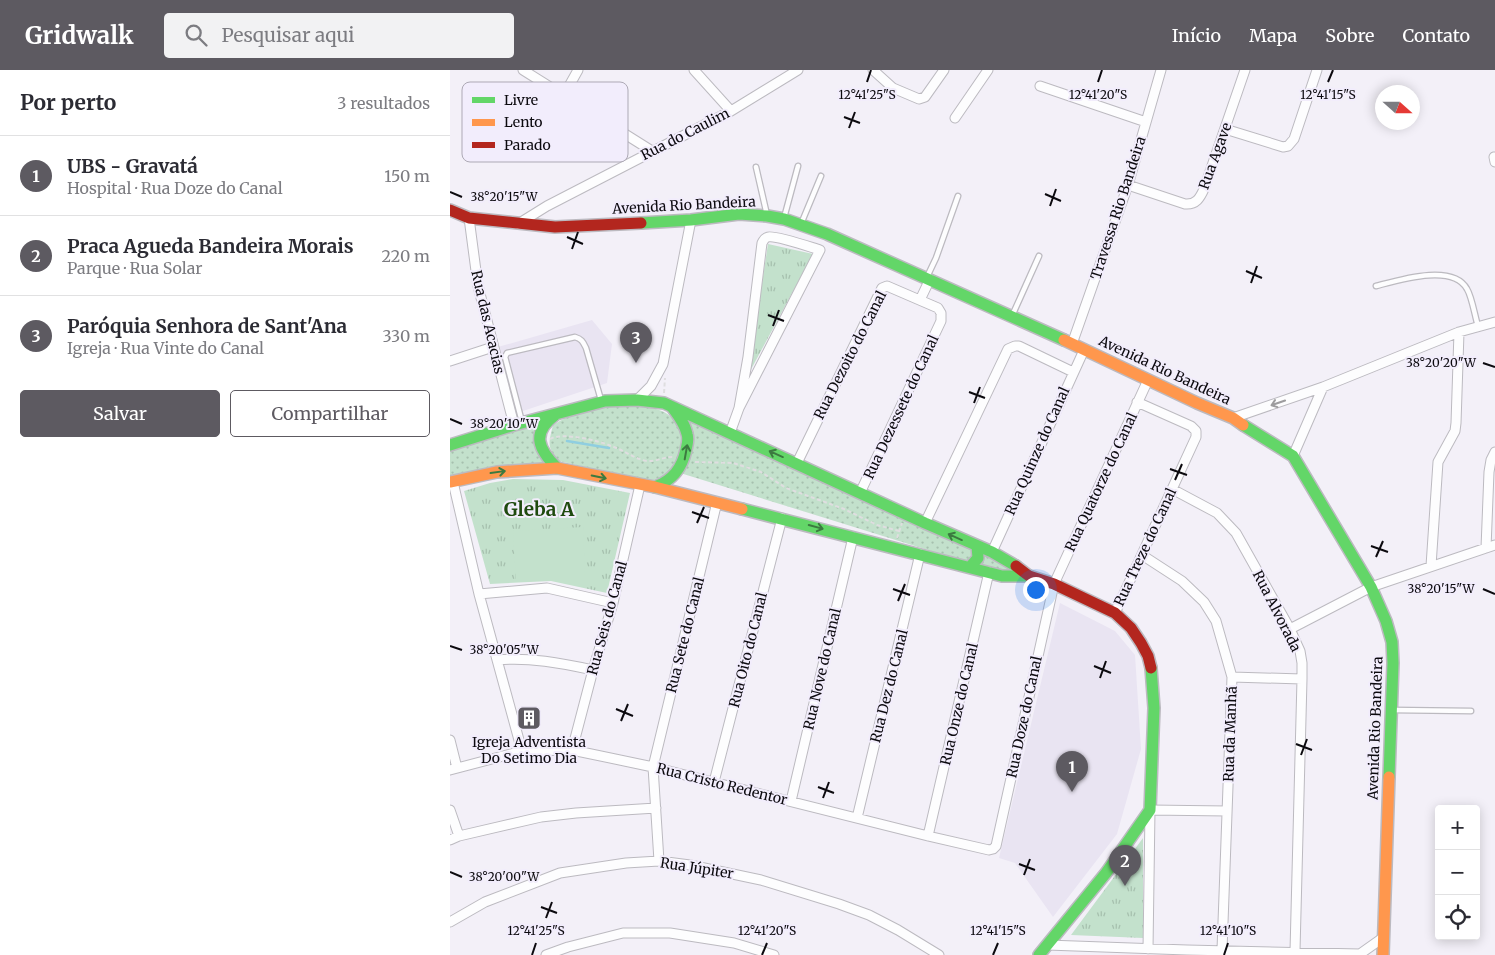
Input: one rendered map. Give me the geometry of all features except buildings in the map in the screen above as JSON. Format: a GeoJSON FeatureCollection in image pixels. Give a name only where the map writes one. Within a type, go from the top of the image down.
{"type":"FeatureCollection","features":[{"type":"Feature","properties":{"kind":"street"},"geometry":{"type":"LineString","coordinates":[[523,70],[543,82]]}},
{"type":"Feature","properties":{"kind":"street"},"geometry":{"type":"LineString","coordinates":[[571,82],[578,70]]}},
{"type":"Feature","properties":{"kind":"street"},"geometry":{"type":"LineString","coordinates":[[694,70],[731,111]]}},
{"type":"Feature","properties":{"kind":"street","name":"Rua do Caulim"},"geometry":{"type":"LineString","coordinates":[[518,224],[548,206],[731,111],[798,70]]}},
{"type":"Feature","properties":{"kind":"street"},"geometry":{"type":"LineString","coordinates":[[873,70],[893,88],[916,99],[922,99],[927,95],[944,70]]}},
{"type":"Feature","properties":{"kind":"street"},"geometry":{"type":"LineString","coordinates":[[955,118],[988,70]]}},
{"type":"Feature","properties":{"kind":"street","name":"Travessa Rio Bandeira"},"geometry":{"type":"LineString","coordinates":[[1072,344],[1128,185],[1161,70]]}},
{"type":"Feature","properties":{"kind":"street","name":"Rua Agave"},"geometry":{"type":"LineString","coordinates":[[1128,185],[1185,204],[1194,203],[1200,198],[1245,70]]}},
{"type":"Feature","properties":{"kind":"street"},"geometry":{"type":"LineString","coordinates":[[1225,129],[1283,147],[1288,146],[1294,140],[1317,70]]}},
{"type":"Feature","properties":{"kind":"street"},"geometry":{"type":"LineString","coordinates":[[1040,86],[1146,122]]}},
{"type":"Feature","properties":{"kind":"street"},"geometry":{"type":"LineString","coordinates":[[628,136],[652,151]]}},
{"type":"Feature","properties":{"kind":"street","name":"Avenida Rio Bandeira"},"geometry":{"type":"LineString","coordinates":[[450,210],[469,218],[554,227],[691,220],[739,214],[784,219],[827,234],[1233,418],[1293,456],[1371,587],[1386,621],[1392,642],[1394,663],[1383,955]]}},
{"type":"Feature","properties":{"kind":"street","name":"Rua das Acacias"},"geometry":{"type":"LineString","coordinates":[[469,218],[478,286],[493,347],[518,424]]}},
{"type":"Feature","properties":{"kind":"street"},"geometry":{"type":"LineString","coordinates":[[637,400],[651,386],[664,364],[691,220]]}},
{"type":"Feature","properties":{"kind":"street"},"geometry":{"type":"LineString","coordinates":[[730,433],[739,408],[820,250],[769,237],[762,243],[748,357],[739,408]]}},
{"type":"Feature","properties":{"kind":"street"},"geometry":{"type":"LineString","coordinates":[[920,300],[928,279]]}},
{"type":"Feature","properties":{"kind":"street","name":"Rua Dezoito do Canal"},"geometry":{"type":"LineString","coordinates":[[797,463],[882,288],[887,286],[938,308],[941,313],[941,322]]}},
{"type":"Feature","properties":{"kind":"street","name":"Rua Dezessete do Canal"},"geometry":{"type":"LineString","coordinates":[[860,493],[941,322]]}},
{"type":"Feature","properties":{"kind":"street"},"geometry":{"type":"LineString","coordinates":[[1233,418],[1323,387],[1459,332],[1495,322]]}},
{"type":"Feature","properties":{"kind":"street"},"geometry":{"type":"LineString","coordinates":[[1431,566],[1438,462],[1455,431],[1456,423],[1459,332]]}},
{"type":"Feature","properties":{"kind":"street"},"geometry":{"type":"LineString","coordinates":[[925,523],[1008,349],[1019,346],[1073,372]]}},
{"type":"Feature","properties":{"kind":"street"},"geometry":{"type":"LineString","coordinates":[[450,361],[493,347]]}},
{"type":"Feature","properties":{"kind":"street","name":"Rua Quinze do Canal"},"geometry":{"type":"LineString","coordinates":[[992,552],[1084,350]]}},
{"type":"Feature","properties":{"kind":"street","name":"Rua Quatorze do Canal"},"geometry":{"type":"LineString","coordinates":[[1054,584],[1148,380]]}},
{"type":"Feature","properties":{"kind":"street"},"geometry":{"type":"LineString","coordinates":[[1293,456],[1323,387]]}},
{"type":"Feature","properties":{"kind":"street"},"geometry":{"type":"LineString","coordinates":[[450,445],[559,412],[602,402],[637,400],[664,403],[992,552],[1029,576]]}},
{"type":"Feature","properties":{"kind":"street","name":"Rua Treze do Canal"},"geometry":{"type":"LineString","coordinates":[[1115,613],[1196,437],[1196,431],[1191,426],[1137,402]]}},
{"type":"Feature","properties":{"kind":"street"},"geometry":{"type":"LineString","coordinates":[[655,487],[670,480],[685,460],[688,439],[682,422],[672,407]]}},
{"type":"Feature","properties":{"kind":"street"},"geometry":{"type":"LineString","coordinates":[[557,468],[544,455],[540,437],[544,424],[559,412]]}},
{"type":"Feature","properties":{"kind":"street"},"geometry":{"type":"LineString","coordinates":[[1290,629],[1371,587],[1491,546],[1489,472],[1491,460],[1495,452]]}},
{"type":"Feature","properties":{"kind":"street"},"geometry":{"type":"LineString","coordinates":[[522,751],[479,594],[451,482],[497,472],[557,468],[655,487],[718,502],[1002,576],[1029,576],[1054,584],[1115,613],[1131,628],[1148,656],[1152,674],[1154,708],[1148,948]]}},
{"type":"Feature","properties":{"kind":"street","name":"Rua Seis do Canal"},"geometry":{"type":"LineString","coordinates":[[572,750],[613,603],[640,485]]}},
{"type":"Feature","properties":{"kind":"street","name":"Rua Alvorada"},"geometry":{"type":"LineString","coordinates":[[1172,489],[1217,514],[1236,533],[1290,629],[1300,651],[1302,679],[1294,951]]}},
{"type":"Feature","properties":{"kind":"street","name":"Rua Sete do Canal"},"geometry":{"type":"LineString","coordinates":[[659,862],[653,767],[718,502]]}},
{"type":"Feature","properties":{"kind":"street","name":"Rua Oito do Canal"},"geometry":{"type":"LineString","coordinates":[[714,782],[782,518]]}},
{"type":"Feature","properties":{"kind":"street","name":"Rua Nove do Canal"},"geometry":{"type":"LineString","coordinates":[[790,801],[853,537]]}},
{"type":"Feature","properties":{"kind":"street"},"geometry":{"type":"LineString","coordinates":[[970,567],[976,563],[978,558],[977,546]]}},
{"type":"Feature","properties":{"kind":"street","name":"Rua Dez do Canal"},"geometry":{"type":"LineString","coordinates":[[857,818],[920,554]]}},
{"type":"Feature","properties":{"kind":"street","name":"Rua da Manhã"},"geometry":{"type":"LineString","coordinates":[[1142,555],[1182,581],[1204,602],[1216,621],[1232,677],[1222,950]]}},
{"type":"Feature","properties":{"kind":"street","name":"Rua Onze do Canal"},"geometry":{"type":"LineString","coordinates":[[928,836],[989,572]]}},
{"type":"Feature","properties":{"kind":"street","name":"Rua Doze do Canal"},"geometry":{"type":"LineString","coordinates":[[993,849],[996,846],[1054,584]]}},
{"type":"Feature","properties":{"kind":"street"},"geometry":{"type":"LineString","coordinates":[[479,594],[547,588],[613,603]]}},
{"type":"Feature","properties":{"kind":"street"},"geometry":{"type":"LineString","coordinates":[[497,660],[515,659],[554,662],[593,670]]}},
{"type":"Feature","properties":{"kind":"street"},"geometry":{"type":"LineString","coordinates":[[1232,677],[1302,679]]}},
{"type":"Feature","properties":{"kind":"street"},"geometry":{"type":"LineString","coordinates":[[450,740],[454,769]]}},
{"type":"Feature","properties":{"kind":"street","name":"Rua Cristo Redentor"},"geometry":{"type":"LineString","coordinates":[[454,769],[522,751],[572,750],[653,767],[928,836],[990,850],[993,849]]}},
{"type":"Feature","properties":{"kind":"street"},"geometry":{"type":"LineString","coordinates":[[450,810],[454,838],[541,817],[656,808]]}},
{"type":"Feature","properties":{"kind":"street"},"geometry":{"type":"LineString","coordinates":[[1150,810],[1227,811]]}},
{"type":"Feature","properties":{"kind":"street"},"geometry":{"type":"LineString","coordinates":[[1039,955],[1106,873],[1150,810]]}},
{"type":"Feature","properties":{"kind":"street","name":"Rua Júpiter"},"geometry":{"type":"LineString","coordinates":[[450,922],[485,902],[560,873],[626,863],[659,862],[690,865],[761,880],[839,904],[869,915],[939,955]]}},
{"type":"Feature","properties":{"kind":"street"},"geometry":{"type":"LineString","coordinates":[[546,955],[568,947],[623,933],[670,933],[734,943],[774,955]]}},
{"type":"Feature","properties":{"kind":"street"},"geometry":{"type":"LineString","coordinates":[[1047,945],[1148,948],[1187,953],[1222,950],[1257,953],[1294,951],[1327,954],[1361,954],[1384,937]]}},
{"type":"Feature","properties":{"kind":"lane"},"geometry":{"type":"LineString","coordinates":[[784,219],[798,166]]}},
{"type":"Feature","properties":{"kind":"lane"},"geometry":{"type":"LineString","coordinates":[[756,167],[767,216]]}},
{"type":"Feature","properties":{"kind":"lane"},"geometry":{"type":"LineString","coordinates":[[801,224],[821,176]]}},
{"type":"Feature","properties":{"kind":"lane"},"geometry":{"type":"LineString","coordinates":[[928,279],[958,196]]}},
{"type":"Feature","properties":{"kind":"lane"},"geometry":{"type":"LineString","coordinates":[[1012,317],[1040,256]]}},
{"type":"Feature","properties":{"kind":"lane"},"geometry":{"type":"LineString","coordinates":[[1376,286],[1421,275],[1455,277],[1467,288],[1478,327]]}},
{"type":"Feature","properties":{"kind":"lane"},"geometry":{"type":"LineString","coordinates":[[518,424],[505,357],[507,353],[575,337],[580,338],[586,348],[602,402]]}},
{"type":"Feature","properties":{"kind":"lane"},"geometry":{"type":"LineString","coordinates":[[1391,710],[1471,711]]}},
{"type":"Feature","properties":{"kind":"path"},"geometry":{"type":"LineString","coordinates":[[547,441],[564,436],[594,441],[648,461],[660,460],[665,457],[676,457]]}},
{"type":"Feature","properties":{"kind":"path"},"geometry":{"type":"LineString","coordinates":[[690,462],[733,463],[752,469],[761,472],[786,488],[877,525],[899,531]]}},
{"type":"Feature","properties":{"kind":"path"},"geometry":{"type":"LineString","coordinates":[[896,543],[904,518]]}},
{"type":"Feature","properties":{"kind":"shaded area"},"geometry":{"type":"Polygon","coordinates":[[[592,320],[612,344],[607,383],[517,413],[498,347],[592,320]]]}},
{"type":"Feature","properties":{"kind":"shaded area"},"geometry":{"type":"Polygon","coordinates":[[[1060,603],[1115,631],[1135,655],[1141,749],[1117,834],[1053,917],[1015,863],[999,858],[1060,603]]]}},
{"type":"Feature","properties":{"kind":"green space"},"geometry":{"type":"Polygon","coordinates":[[[768,244],[813,254],[748,375],[768,244]]]}},
{"type":"Feature","properties":{"kind":"green space"},"geometry":{"type":"Polygon","coordinates":[[[614,406],[653,408],[664,412],[674,420],[679,430],[681,441],[675,463],[667,472],[658,478],[646,481],[559,461],[550,448],[550,436],[553,425],[567,417],[582,412],[614,406]]]}},
{"type":"Feature","properties":{"kind":"green space"},"geometry":{"type":"Polygon","coordinates":[[[559,413],[539,439],[557,468],[450,482],[450,445],[559,413]]]}},
{"type":"Feature","properties":{"kind":"green space"},"geometry":{"type":"Polygon","coordinates":[[[677,414],[1046,582],[989,569],[677,472],[688,439],[677,414]]]}},
{"type":"Feature","properties":{"kind":"green space"},"geometry":{"type":"Polygon","coordinates":[[[513,479],[563,480],[630,493],[607,593],[551,581],[490,584],[464,491],[490,483],[513,479]]]}},
{"type":"Feature","properties":{"kind":"green space"},"geometry":{"type":"Polygon","coordinates":[[[583,527],[585,579],[516,579],[513,531],[583,527]]]}},
{"type":"Feature","properties":{"kind":"green space"},"geometry":{"type":"Polygon","coordinates":[[[1143,838],[1143,938],[1071,935],[1143,838]]]}},
{"type":"Feature","properties":{"kind":"waterway"},"geometry":{"type":"LineString","coordinates":[[567,441],[609,448]]}},
{"type":"Feature","properties":{"kind":"traffic: fast"},"geometry":{"type":"LineString","coordinates":[[641,223],[691,220],[739,214],[784,219],[827,234],[1064,340]]}},
{"type":"Feature","properties":{"kind":"traffic: fast"},"geometry":{"type":"LineString","coordinates":[[450,445],[514,425],[605,401],[637,400],[664,403],[992,552],[1016,566]]}},
{"type":"Feature","properties":{"kind":"traffic: fast"},"geometry":{"type":"LineString","coordinates":[[655,487],[667,481],[676,473],[686,450],[688,436],[681,420],[672,407]]}},
{"type":"Feature","properties":{"kind":"traffic: fast"},"geometry":{"type":"LineString","coordinates":[[555,415],[543,428],[540,441],[545,454],[557,468]]}},
{"type":"Feature","properties":{"kind":"traffic: fast"},"geometry":{"type":"LineString","coordinates":[[1243,425],[1293,456],[1371,587],[1386,621],[1392,642],[1393,663],[1389,777]]}},
{"type":"Feature","properties":{"kind":"traffic: fast"},"geometry":{"type":"LineString","coordinates":[[742,509],[1002,576],[1029,576]]}},
{"type":"Feature","properties":{"kind":"traffic: fast"},"geometry":{"type":"LineString","coordinates":[[970,567],[978,558],[977,546]]}},
{"type":"Feature","properties":{"kind":"traffic: fast"},"geometry":{"type":"LineString","coordinates":[[1039,955],[1106,873],[1150,810],[1154,708],[1151,668]]}},
{"type":"Feature","properties":{"kind":"traffic: slow"},"geometry":{"type":"LineString","coordinates":[[1064,340],[1233,418],[1243,425]]}},
{"type":"Feature","properties":{"kind":"traffic: slow"},"geometry":{"type":"LineString","coordinates":[[450,482],[497,472],[557,468],[655,487],[742,509]]}},
{"type":"Feature","properties":{"kind":"traffic: slow"},"geometry":{"type":"LineString","coordinates":[[1383,955],[1389,777]]}},
{"type":"Feature","properties":{"kind":"traffic: jam"},"geometry":{"type":"LineString","coordinates":[[450,210],[469,218],[555,227],[641,223]]}},
{"type":"Feature","properties":{"kind":"traffic: jam"},"geometry":{"type":"LineString","coordinates":[[1016,566],[1029,576],[1054,584],[1115,613],[1131,628],[1141,643],[1148,656],[1151,668]]}},
{"type":"Feature","properties":{"kind":"place","name":"Paróquia Senhora de Sant'Ana"},"geometry":{"type":"Point","coordinates":[636,363]}},
{"type":"Feature","properties":{"kind":"place","name":"Igreja Adventista Do Setimo Dia"},"geometry":{"type":"Point","coordinates":[529,718]}},
{"type":"Feature","properties":{"kind":"place","name":"UBS - Gravatá"},"geometry":{"type":"Point","coordinates":[1072,792]}},
{"type":"Feature","properties":{"kind":"place","name":"Praca Agueda Bandeira Morais"},"geometry":{"type":"Point","coordinates":[1125,886]}},
{"type":"Feature","properties":{"kind":"district","name":"Gleba A"},"geometry":{"type":"Point","coordinates":[539,509]}}]}
